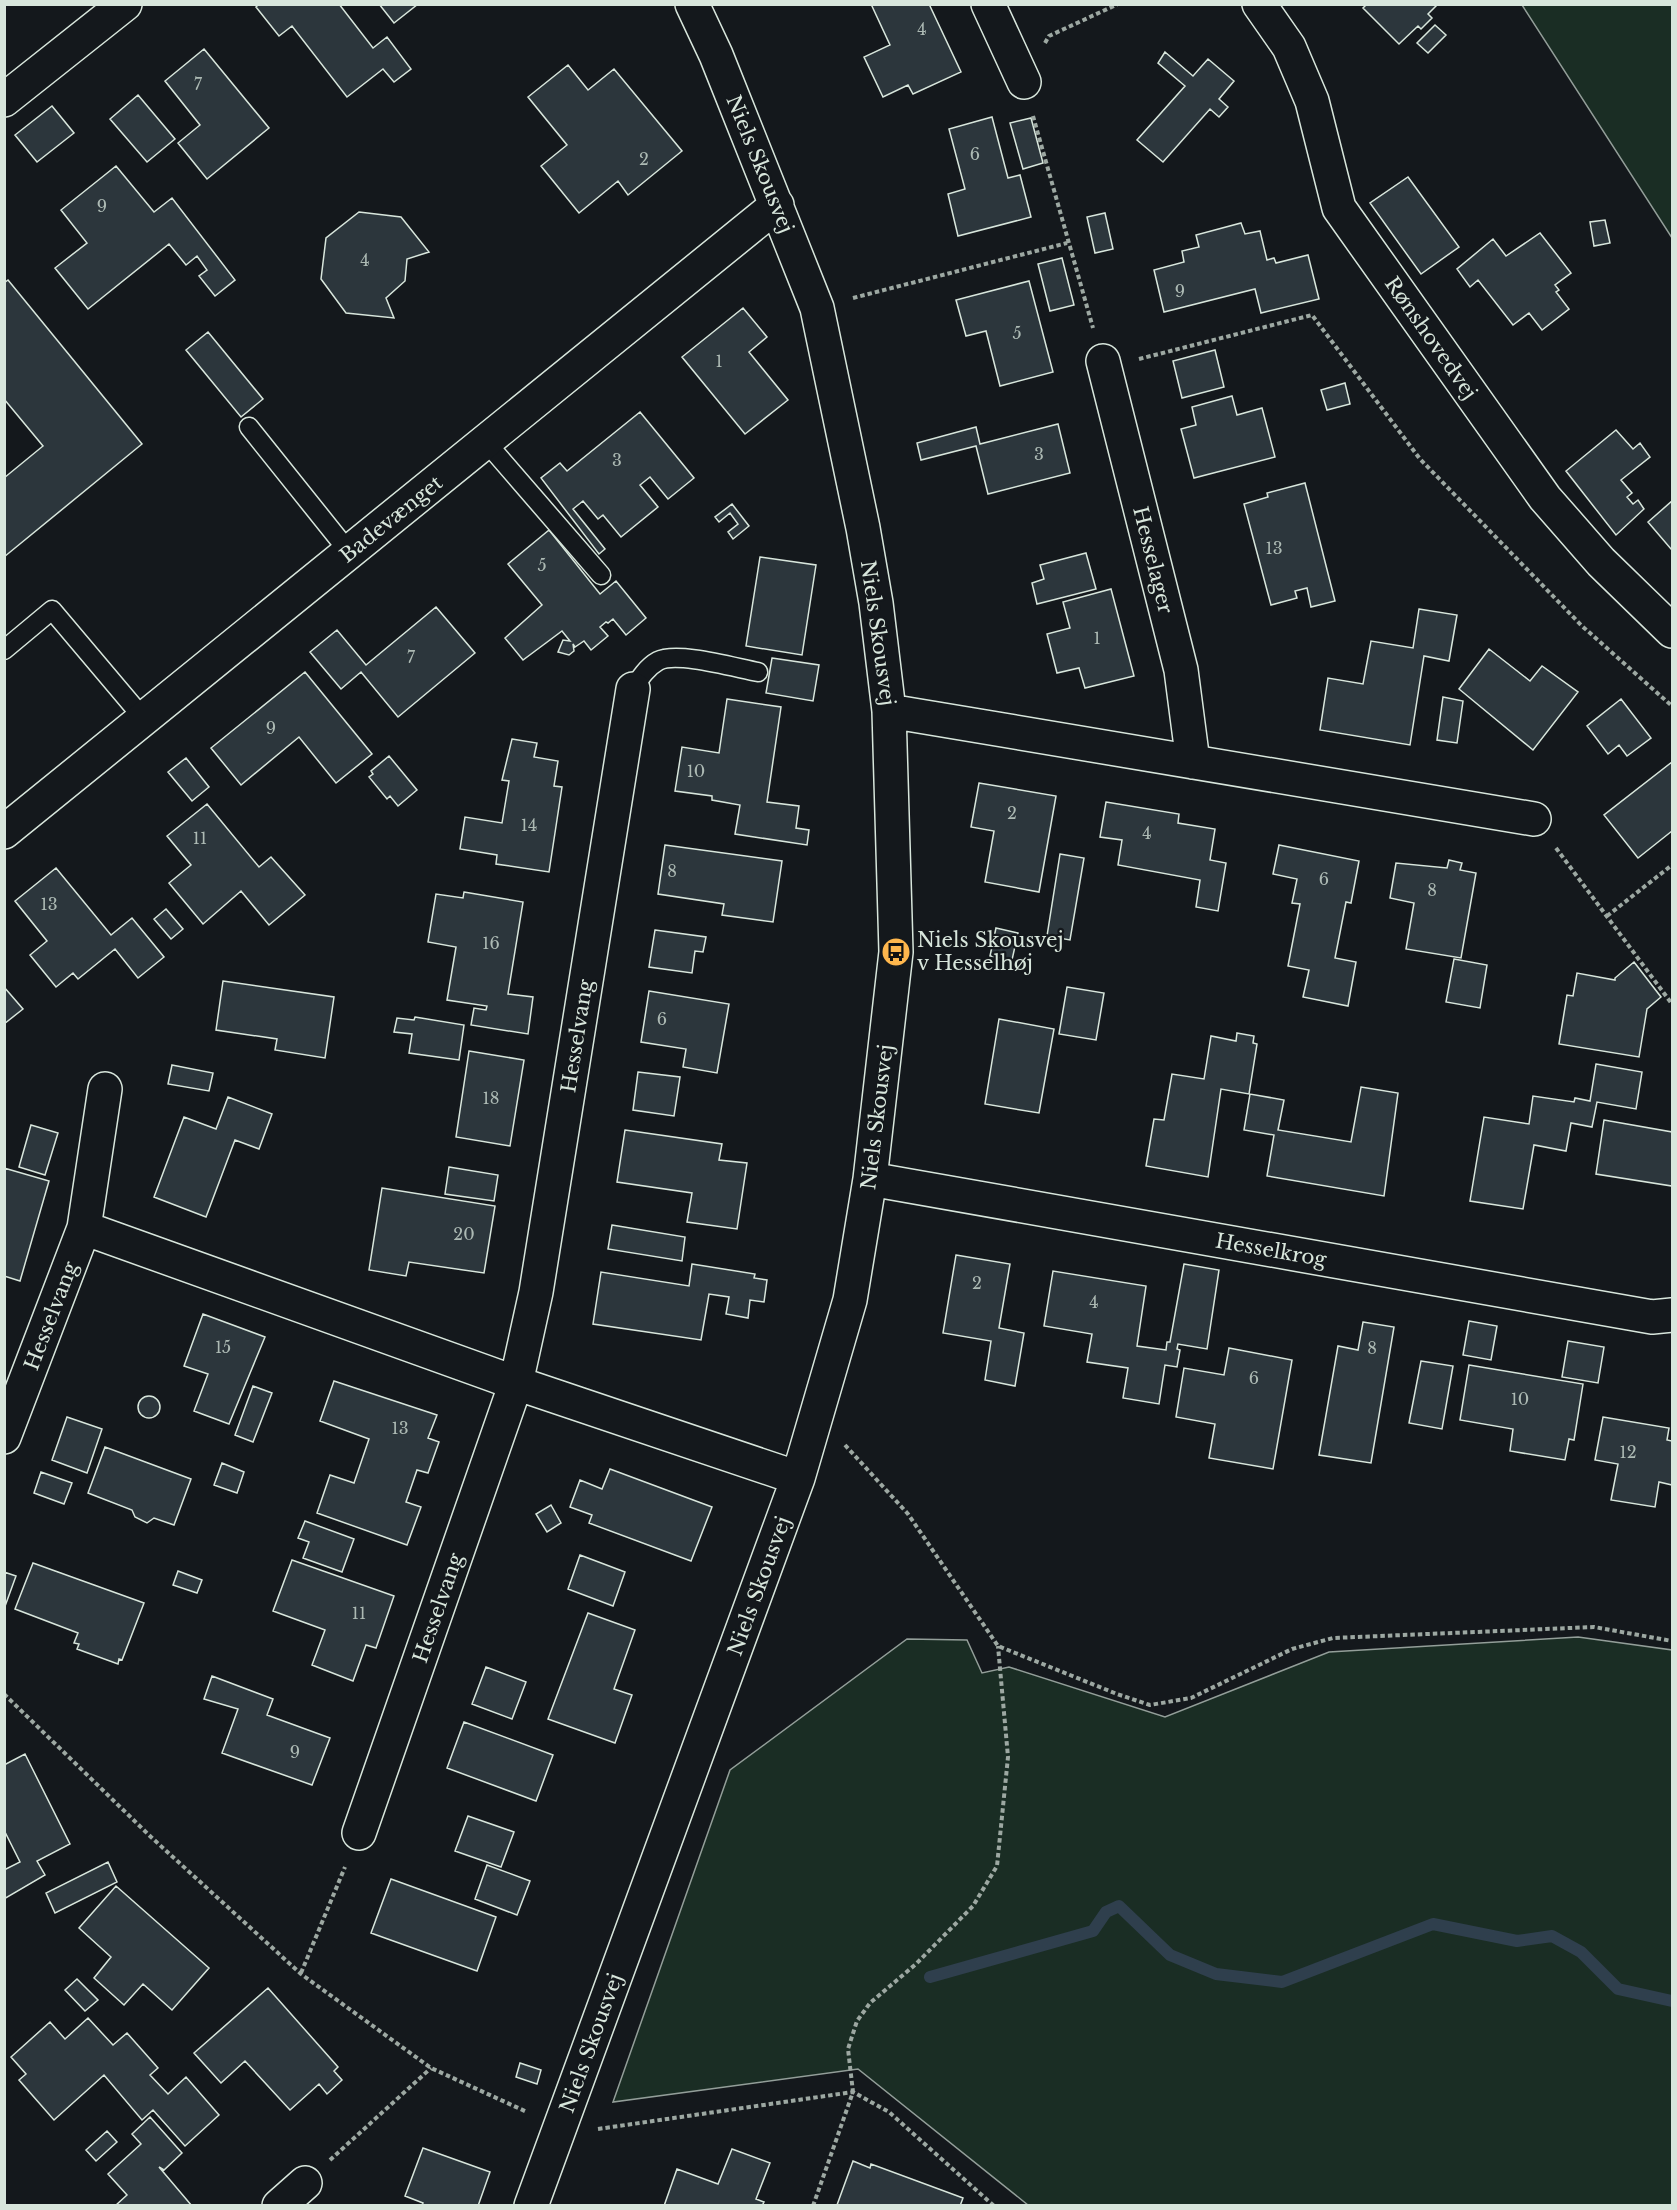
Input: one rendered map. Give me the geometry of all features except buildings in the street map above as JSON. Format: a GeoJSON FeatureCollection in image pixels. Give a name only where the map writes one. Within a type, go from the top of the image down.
{"type":"FeatureCollection","features":[{"type":"Feature","properties":{"kind":"street"},"geometry":{"type":"LineString","coordinates":[[4,100],[125,4]]}},
{"type":"Feature","properties":{"kind":"street","name":"Niels Skousvej"},"geometry":{"type":"LineString","coordinates":[[531,2205],[798,1478],[817,1415],[850,1300],[870,1179],[896,952],[889,711],[876,603],[817,308],[716,55],[692,4]]}},
{"type":"Feature","properties":{"kind":"street"},"geometry":{"type":"LineString","coordinates":[[988,4],[1024,82]]}},
{"type":"Feature","properties":{"kind":"street","name":"Rønshovedvej"},"geometry":{"type":"LineString","coordinates":[[1259,4],[1289,47],[1312,101],[1339,208],[1545,498],[1601,562],[1672,631]]}},
{"type":"Feature","properties":{"kind":"street","name":"Badevænget"},"geometry":{"type":"LineString","coordinates":[[4,832],[777,205]]}},
{"type":"Feature","properties":{"kind":"street","name":"Hesselager"},"geometry":{"type":"LineString","coordinates":[[1103,361],[1181,670],[1193,762]]}},
{"type":"Feature","properties":{"kind":"street","name":"Hesselvang"},"geometry":{"type":"LineString","coordinates":[[359,1833],[516,1383],[536,1292],[633,689]]}},
{"type":"Feature","properties":{"kind":"street"},"geometry":{"type":"LineString","coordinates":[[889,711],[1534,819]]}},
{"type":"Feature","properties":{"kind":"street","name":"Hesselvang"},"geometry":{"type":"LineString","coordinates":[[4,1437],[84,1228],[105,1089]]}},
{"type":"Feature","properties":{"kind":"street","name":"Hesselkrog"},"geometry":{"type":"LineString","coordinates":[[870,1179],[1652,1317],[1672,1315]]}},
{"type":"Feature","properties":{"kind":"street"},"geometry":{"type":"LineString","coordinates":[[84,1228],[516,1383],[798,1478]]}},
{"type":"Feature","properties":{"kind":"street"},"geometry":{"type":"LineString","coordinates":[[279,2205],[305,2183]]}},
{"type":"Feature","properties":{"kind":"lane"},"geometry":{"type":"LineString","coordinates":[[249,427],[350,552]]}},
{"type":"Feature","properties":{"kind":"lane"},"geometry":{"type":"LineString","coordinates":[[486,442],[601,575]]}},
{"type":"Feature","properties":{"kind":"lane"},"geometry":{"type":"LineString","coordinates":[[4,650],[52,610],[144,719]]}},
{"type":"Feature","properties":{"kind":"lane"},"geometry":{"type":"LineString","coordinates":[[633,689],[649,667],[661,659],[683,659],[758,672]]}},
{"type":"Feature","properties":{"kind":"path"},"geometry":{"type":"LineString","coordinates":[[1118,4],[1049,36],[1024,82],[1067,243],[1103,361],[1139,359],[1312,315],[1420,459],[1582,626],[1672,706]]}},
{"type":"Feature","properties":{"kind":"path"},"geometry":{"type":"LineString","coordinates":[[817,308],[1067,243]]}},
{"type":"Feature","properties":{"kind":"path"},"geometry":{"type":"LineString","coordinates":[[1534,819],[1672,1004]]}},
{"type":"Feature","properties":{"kind":"path"},"geometry":{"type":"LineString","coordinates":[[1607,916],[1672,865]]}},
{"type":"Feature","properties":{"kind":"path"},"geometry":{"type":"LineString","coordinates":[[813,2205],[853,2092],[848,2049],[857,2021],[870,2003],[916,1964],[973,1906],[997,1866],[1008,1757],[998,1646],[908,1514],[817,1415]]}},
{"type":"Feature","properties":{"kind":"path"},"geometry":{"type":"LineString","coordinates":[[998,1646],[1150,1705],[1191,1698],[1292,1649],[1333,1638],[1594,1627],[1672,1641]]}},
{"type":"Feature","properties":{"kind":"path"},"geometry":{"type":"LineString","coordinates":[[4,1694],[151,1837],[301,1974],[431,2068],[561,2126],[604,2130],[853,2092],[889,2112],[994,2205]]}},
{"type":"Feature","properties":{"kind":"path"},"geometry":{"type":"LineString","coordinates":[[301,1974],[359,1833]]}},
{"type":"Feature","properties":{"kind":"path"},"geometry":{"type":"LineString","coordinates":[[305,2183],[431,2068]]}},
{"type":"Feature","properties":{"kind":"green space"},"geometry":{"type":"Polygon","coordinates":[[[1522,5],[1672,5],[1672,238],[1522,5]]]}},
{"type":"Feature","properties":{"kind":"green space"},"geometry":{"type":"Polygon","coordinates":[[[1578,1637],[1672,1650],[1672,2205],[1028,2205],[858,2069],[613,2102],[730,1770],[907,1639],[967,1640],[982,1673],[1009,1667],[1165,1717],[1329,1652],[1578,1637]]]}},
{"type":"Feature","properties":{"kind":"waterway"},"geometry":{"type":"LineString","coordinates":[[930,1977],[1093,1931],[1106,1912],[1119,1906],[1170,1955],[1216,1974],[1282,1982],[1433,1924],[1517,1941],[1552,1936],[1581,1952],[1618,1989],[1672,2001]]}},
{"type":"Feature","properties":{"kind":"place","name":"Niels Skousvej v Hesselhøj"},"geometry":{"type":"Point","coordinates":[896,952]}}]}
